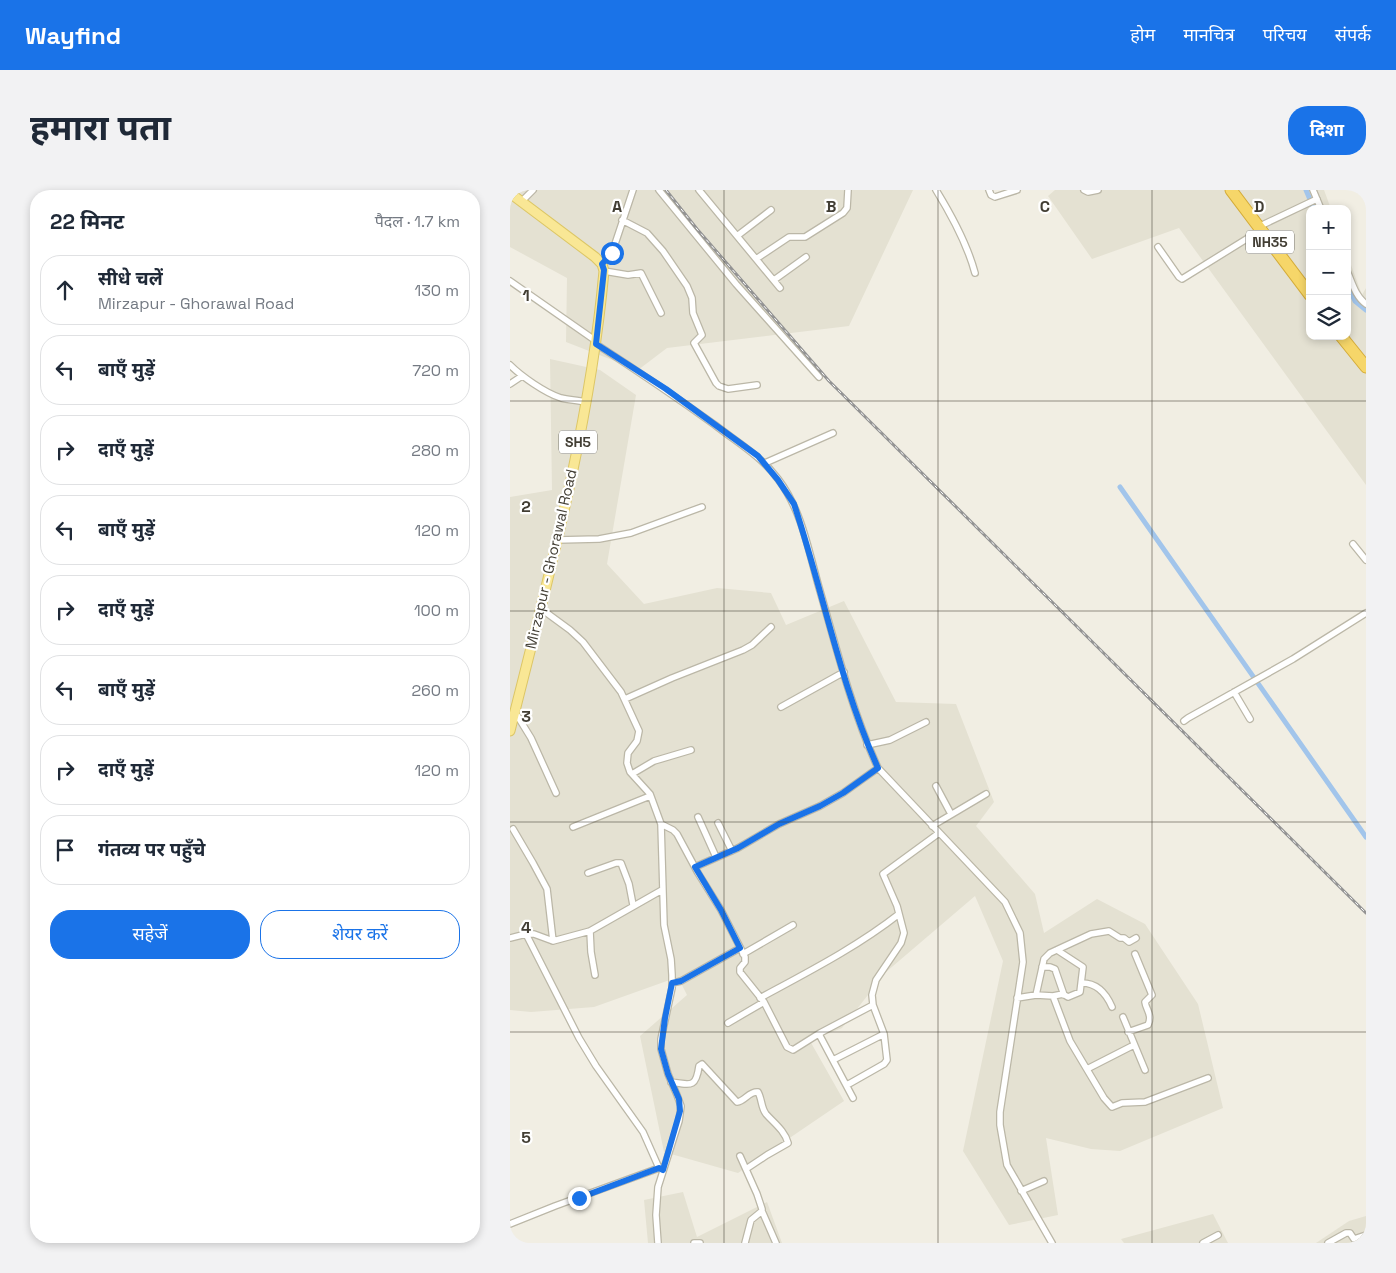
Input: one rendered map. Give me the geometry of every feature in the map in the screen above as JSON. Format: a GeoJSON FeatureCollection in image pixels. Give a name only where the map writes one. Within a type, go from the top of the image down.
{"type":"FeatureCollection","features":[{"type":"Feature","properties":{"kind":"highway","name":"NH35"},"geometry":{"type":"LineString","coordinates":[[1230,190],[1306,290]]}},
{"type":"Feature","properties":{"kind":"highway"},"geometry":{"type":"LineString","coordinates":[[1344,340],[1366,368]]}},
{"type":"Feature","properties":{"kind":"main road"},"geometry":{"type":"LineString","coordinates":[[510,194],[596,257],[603,267]]}},
{"type":"Feature","properties":{"kind":"main road","name":"Mirzapur - Ghorawal Road"},"geometry":{"type":"LineString","coordinates":[[510,731],[557,540],[585,402],[596,342],[603,267]]}},
{"type":"Feature","properties":{"kind":"street"},"geometry":{"type":"LineString","coordinates":[[521,202],[533,190]]}},
{"type":"Feature","properties":{"kind":"street"},"geometry":{"type":"LineString","coordinates":[[634,190],[612,253],[603,267],[628,275],[641,272],[661,313]]}},
{"type":"Feature","properties":{"kind":"street"},"geometry":{"type":"LineString","coordinates":[[659,190],[736,284],[819,377]]}},
{"type":"Feature","properties":{"kind":"street"},"geometry":{"type":"LineString","coordinates":[[699,190],[780,288]]}},
{"type":"Feature","properties":{"kind":"street"},"geometry":{"type":"LineString","coordinates":[[756,259],[789,237],[805,237],[843,213],[847,208],[848,190]]}},
{"type":"Feature","properties":{"kind":"street"},"geometry":{"type":"LineString","coordinates":[[936,190],[955,221],[975,273]]}},
{"type":"Feature","properties":{"kind":"street"},"geometry":{"type":"LineString","coordinates":[[989,190],[991,195],[995,197],[1017,190]]}},
{"type":"Feature","properties":{"kind":"street"},"geometry":{"type":"LineString","coordinates":[[1084,190],[1088,192],[1098,190]]}},
{"type":"Feature","properties":{"kind":"street"},"geometry":{"type":"LineString","coordinates":[[1313,190],[1313,201],[1317,205]]}},
{"type":"Feature","properties":{"kind":"street"},"geometry":{"type":"LineString","coordinates":[[1158,248],[1182,279],[1260,228],[1313,201]]}},
{"type":"Feature","properties":{"kind":"street"},"geometry":{"type":"LineString","coordinates":[[737,236],[771,210]]}},
{"type":"Feature","properties":{"kind":"street"},"geometry":{"type":"LineString","coordinates":[[622,220],[647,233],[654,240],[686,286],[693,300],[693,312],[702,334],[694,343],[716,382],[728,389],[757,386]]}},
{"type":"Feature","properties":{"kind":"street"},"geometry":{"type":"LineString","coordinates":[[774,280],[806,257]]}},
{"type":"Feature","properties":{"kind":"street"},"geometry":{"type":"LineString","coordinates":[[1351,280],[1360,299],[1366,304]]}},
{"type":"Feature","properties":{"kind":"street"},"geometry":{"type":"LineString","coordinates":[[510,281],[666,389],[767,462],[794,504],[844,672],[878,768],[1005,902],[1020,933],[1023,962],[1000,1112],[1000,1125],[1007,1165],[1052,1243]]}},
{"type":"Feature","properties":{"kind":"street"},"geometry":{"type":"LineString","coordinates":[[510,364],[522,376],[560,397],[585,402]]}},
{"type":"Feature","properties":{"kind":"street"},"geometry":{"type":"LineString","coordinates":[[510,384],[522,376]]}},
{"type":"Feature","properties":{"kind":"street"},"geometry":{"type":"LineString","coordinates":[[767,462],[833,433]]}},
{"type":"Feature","properties":{"kind":"street"},"geometry":{"type":"LineString","coordinates":[[557,540],[599,539],[631,533],[702,507]]}},
{"type":"Feature","properties":{"kind":"street"},"geometry":{"type":"LineString","coordinates":[[1353,544],[1366,560]]}},
{"type":"Feature","properties":{"kind":"street"},"geometry":{"type":"LineString","coordinates":[[540,608],[579,638],[615,683],[625,699],[639,731],[639,736],[627,757],[628,767],[654,802],[661,824],[664,925],[672,964],[672,983],[661,1039],[662,1054],[679,1099],[680,1111],[661,1169],[656,1206],[658,1243]]}},
{"type":"Feature","properties":{"kind":"street"},"geometry":{"type":"LineString","coordinates":[[1184,722],[1366,613]]}},
{"type":"Feature","properties":{"kind":"street"},"geometry":{"type":"LineString","coordinates":[[625,699],[743,650],[752,645],[771,628]]}},
{"type":"Feature","properties":{"kind":"street"},"geometry":{"type":"LineString","coordinates":[[781,707],[844,672]]}},
{"type":"Feature","properties":{"kind":"street"},"geometry":{"type":"LineString","coordinates":[[1234,692],[1250,719]]}},
{"type":"Feature","properties":{"kind":"street"},"geometry":{"type":"LineString","coordinates":[[515,712],[531,738],[556,792]]}},
{"type":"Feature","properties":{"kind":"street"},"geometry":{"type":"LineString","coordinates":[[870,745],[890,740],[926,722]]}},
{"type":"Feature","properties":{"kind":"street"},"geometry":{"type":"LineString","coordinates":[[632,774],[654,761],[691,750]]}},
{"type":"Feature","properties":{"kind":"street"},"geometry":{"type":"LineString","coordinates":[[695,867],[732,851],[779,824],[843,793],[878,768]]}},
{"type":"Feature","properties":{"kind":"street"},"geometry":{"type":"LineString","coordinates":[[936,786],[952,814]]}},
{"type":"Feature","properties":{"kind":"street"},"geometry":{"type":"LineString","coordinates":[[933,824],[986,794]]}},
{"type":"Feature","properties":{"kind":"street"},"geometry":{"type":"LineString","coordinates":[[573,827],[650,796]]}},
{"type":"Feature","properties":{"kind":"street"},"geometry":{"type":"LineString","coordinates":[[698,817],[716,857]]}},
{"type":"Feature","properties":{"kind":"street"},"geometry":{"type":"LineString","coordinates":[[718,823],[732,851]]}},
{"type":"Feature","properties":{"kind":"street"},"geometry":{"type":"LineString","coordinates":[[661,824],[678,834],[721,910],[745,960],[740,970],[762,1000],[788,1050],[793,1050],[820,1033],[874,1005]]}},
{"type":"Feature","properties":{"kind":"street"},"geometry":{"type":"LineString","coordinates":[[513,829],[546,889],[553,941]]}},
{"type":"Feature","properties":{"kind":"street"},"geometry":{"type":"LineString","coordinates":[[847,1085],[886,1062],[884,1034],[872,995],[876,980],[903,938],[904,933],[899,914],[883,874],[939,833]]}},
{"type":"Feature","properties":{"kind":"street"},"geometry":{"type":"LineString","coordinates":[[588,874],[616,863],[621,864],[629,884],[633,905]]}},
{"type":"Feature","properties":{"kind":"street"},"geometry":{"type":"LineString","coordinates":[[510,938],[520,934],[534,934],[553,941],[590,931],[662,890]]}},
{"type":"Feature","properties":{"kind":"street"},"geometry":{"type":"LineString","coordinates":[[728,1023],[762,1000],[842,953],[899,914]]}},
{"type":"Feature","properties":{"kind":"street"},"geometry":{"type":"LineString","coordinates":[[672,983],[681,981],[793,925]]}},
{"type":"Feature","properties":{"kind":"street"},"geometry":{"type":"LineString","coordinates":[[590,931],[595,975]]}},
{"type":"Feature","properties":{"kind":"street"},"geometry":{"type":"LineString","coordinates":[[1036,995],[1046,956],[1091,934],[1111,931],[1129,942],[1136,938]]}},
{"type":"Feature","properties":{"kind":"street"},"geometry":{"type":"LineString","coordinates":[[526,934],[579,1038],[596,1066],[643,1132],[661,1169]]}},
{"type":"Feature","properties":{"kind":"street"},"geometry":{"type":"LineString","coordinates":[[1017,998],[1036,995],[1064,995],[1068,997],[1078,994],[1081,989],[1082,966],[1057,950]]}},
{"type":"Feature","properties":{"kind":"street"},"geometry":{"type":"LineString","coordinates":[[1128,1032],[1148,1025],[1150,1021],[1150,1014],[1145,1002],[1152,995],[1135,954]]}},
{"type":"Feature","properties":{"kind":"street"},"geometry":{"type":"LineString","coordinates":[[1042,967],[1055,969],[1064,995]]}},
{"type":"Feature","properties":{"kind":"street"},"geometry":{"type":"LineString","coordinates":[[1082,982],[1093,983],[1108,997],[1112,1006]]}},
{"type":"Feature","properties":{"kind":"street"},"geometry":{"type":"LineString","coordinates":[[1053,996],[1067,1034],[1104,1098],[1112,1107],[1122,1103],[1145,1102],[1208,1078]]}},
{"type":"Feature","properties":{"kind":"street"},"geometry":{"type":"LineString","coordinates":[[1123,1017],[1145,1070]]}},
{"type":"Feature","properties":{"kind":"street"},"geometry":{"type":"LineString","coordinates":[[820,1033],[853,1098]]}},
{"type":"Feature","properties":{"kind":"street"},"geometry":{"type":"LineString","coordinates":[[833,1060],[884,1034]]}},
{"type":"Feature","properties":{"kind":"street"},"geometry":{"type":"LineString","coordinates":[[1087,1069],[1134,1045]]}},
{"type":"Feature","properties":{"kind":"street"},"geometry":{"type":"LineString","coordinates":[[671,1082],[691,1085],[695,1082],[699,1074],[699,1066],[702,1064],[737,1102],[753,1092],[760,1094],[763,1109],[782,1132],[788,1143],[746,1169]]}},
{"type":"Feature","properties":{"kind":"street"},"geometry":{"type":"LineString","coordinates":[[740,1156],[776,1243]]}},
{"type":"Feature","properties":{"kind":"street"},"geometry":{"type":"LineString","coordinates":[[510,1224],[555,1206],[661,1169]]}},
{"type":"Feature","properties":{"kind":"street"},"geometry":{"type":"LineString","coordinates":[[1021,1190],[1044,1181]]}},
{"type":"Feature","properties":{"kind":"street"},"geometry":{"type":"LineString","coordinates":[[745,1243],[751,1220],[762,1211]]}},
{"type":"Feature","properties":{"kind":"street"},"geometry":{"type":"LineString","coordinates":[[1328,1243],[1346,1233],[1350,1233],[1354,1238],[1366,1235]]}},
{"type":"Feature","properties":{"kind":"street"},"geometry":{"type":"LineString","coordinates":[[1204,1243],[1218,1235]]}},
{"type":"Feature","properties":{"kind":"street"},"geometry":{"type":"LineString","coordinates":[[694,1243],[700,1243]]}},
{"type":"Feature","properties":{"kind":"shaded area"},"geometry":{"type":"Polygon","coordinates":[[[510,190],[913,190],[849,326],[667,348],[638,370],[566,342],[567,278],[510,247],[510,190]]]}},
{"type":"Feature","properties":{"kind":"shaded area"},"geometry":{"type":"Polygon","coordinates":[[[1055,190],[1324,190],[1330,205],[1306,205],[1306,340],[1351,340],[1351,265],[1362,295],[1366,288],[1366,485],[1179,228],[1092,259],[1048,196],[1055,190]]]}},
{"type":"Feature","properties":{"kind":"shaded area"},"geometry":{"type":"Polygon","coordinates":[[[550,359],[600,370],[636,395],[607,564],[644,604],[717,588],[771,593],[786,625],[844,601],[896,702],[956,704],[994,802],[976,826],[1035,894],[1044,933],[1097,899],[1145,924],[1198,1004],[1223,1108],[1120,1151],[1091,1149],[1046,1138],[1058,1215],[1009,1225],[963,1151],[1003,961],[975,896],[886,972],[842,1028],[810,1041],[844,1101],[738,1173],[664,1152],[640,1036],[687,995],[678,977],[594,1007],[531,1012],[510,1010],[510,497],[552,490],[550,359]]]}},
{"type":"Feature","properties":{"kind":"shaded area"},"geometry":{"type":"Polygon","coordinates":[[[683,1192],[697,1237],[767,1202],[782,1243],[648,1243],[644,1200],[683,1192]]]}},
{"type":"Feature","properties":{"kind":"shaded area"},"geometry":{"type":"Polygon","coordinates":[[[1213,1214],[1228,1243],[1124,1243],[1121,1239],[1213,1214]]]}},
{"type":"Feature","properties":{"kind":"shaded area"},"geometry":{"type":"Polygon","coordinates":[[[1366,1216],[1366,1243],[1316,1243],[1349,1221],[1366,1216]]]}},
{"type":"Feature","properties":{"kind":"waterway"},"geometry":{"type":"LineString","coordinates":[[1306,190],[1312,205]]}},
{"type":"Feature","properties":{"kind":"waterway"},"geometry":{"type":"LineString","coordinates":[[1351,292],[1355,301],[1366,310]]}},
{"type":"Feature","properties":{"kind":"waterway"},"geometry":{"type":"LineString","coordinates":[[1120,487],[1366,837]]}},
{"type":"Feature","properties":{"kind":"railway"},"geometry":{"type":"LineString","coordinates":[[666,190],[697,229],[829,381],[1366,913]]}},
{"type":"Feature","properties":{"kind":"route"},"geometry":{"type":"LineString","coordinates":[[579,1198],[659,1168],[663,1170],[679,1121],[680,1111],[678,1094],[671,1082],[661,1049],[661,1039],[672,983],[681,981],[740,948],[721,910],[695,867],[738,848],[779,824],[820,806],[843,793],[878,768],[867,745],[847,685],[806,539],[794,504],[778,480],[758,456],[666,389],[596,344],[604,270],[602,264],[612,253]]}}]}
